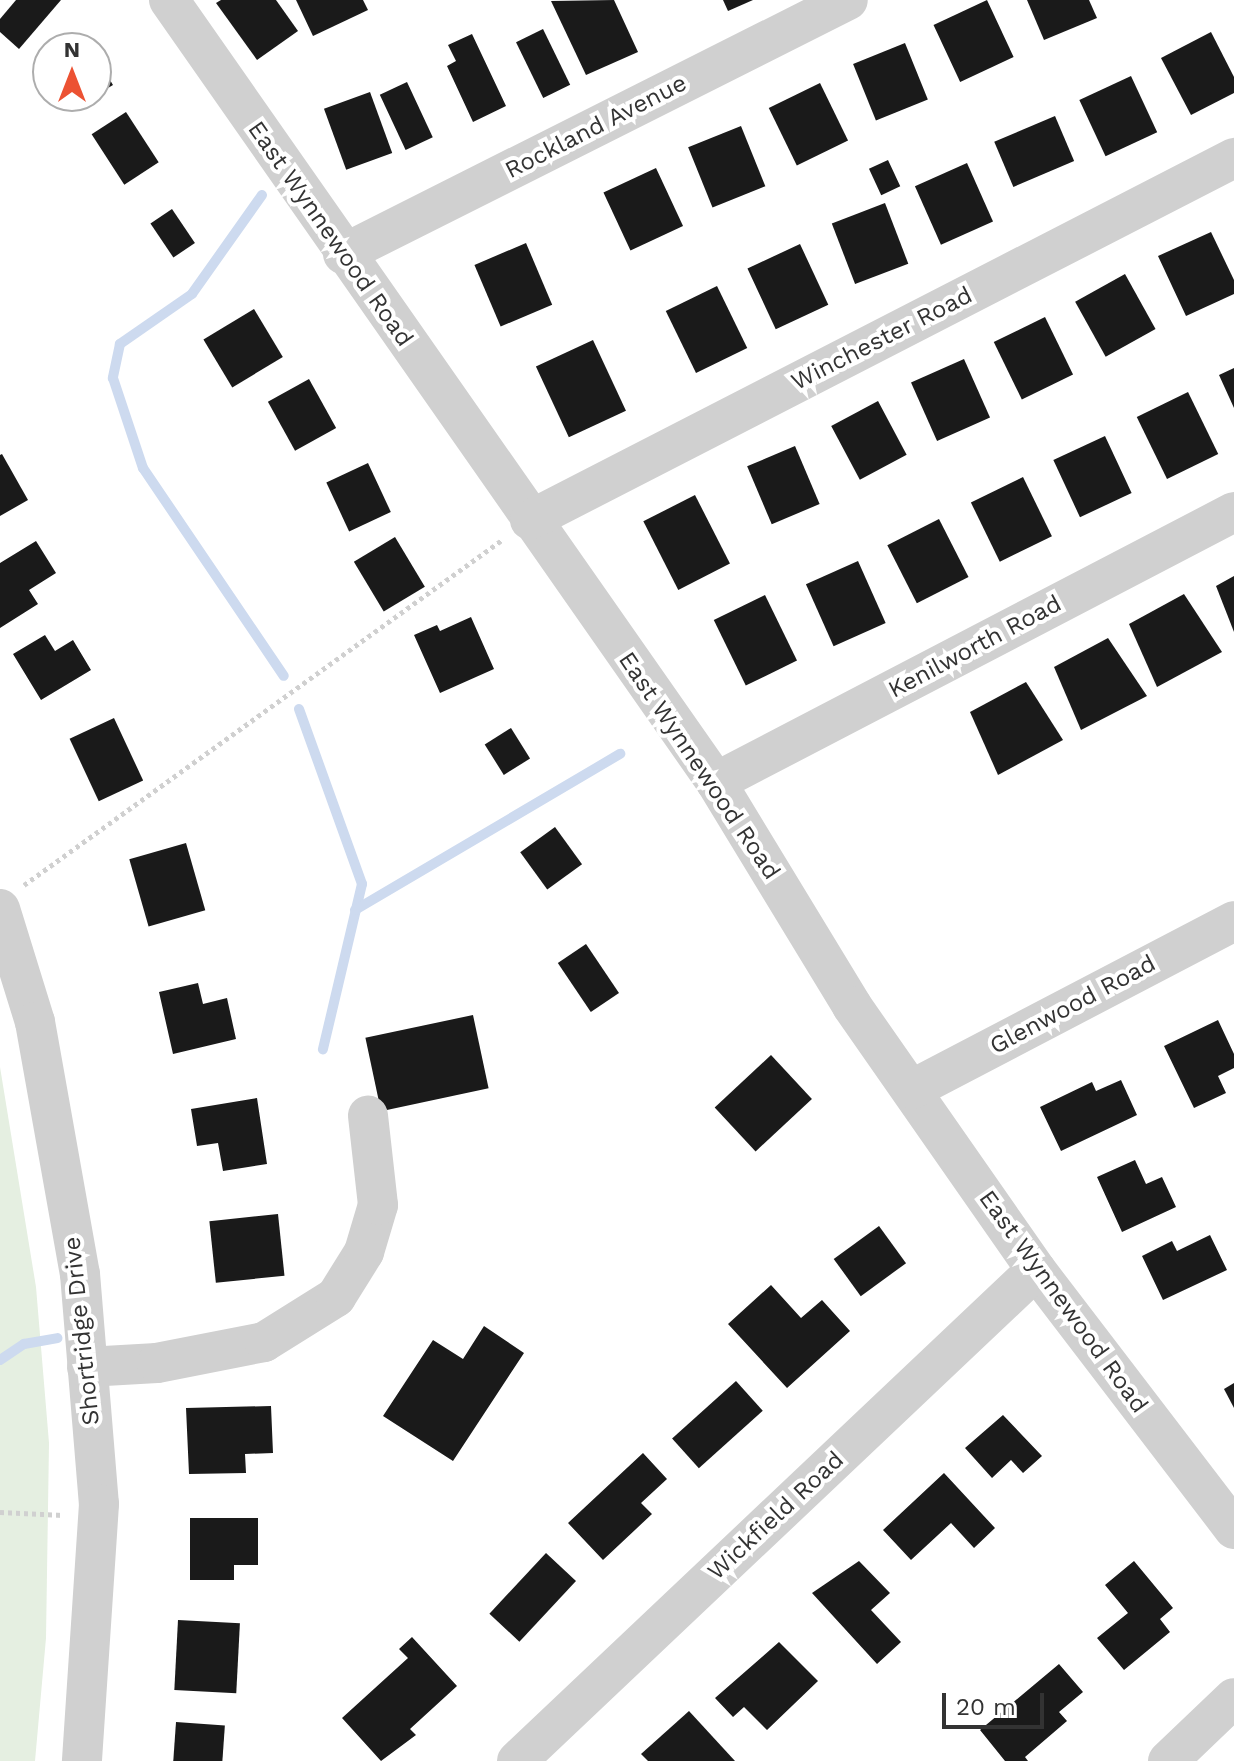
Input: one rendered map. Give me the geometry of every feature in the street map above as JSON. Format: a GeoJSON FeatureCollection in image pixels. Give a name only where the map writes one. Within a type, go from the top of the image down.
{"type":"FeatureCollection","features":[{"type":"Feature","properties":{"kind":"street","name":"East Wynnewood Road"},"geometry":{"type":"LineString","coordinates":[[169,0],[343,254],[716,782],[852,1006],[913,1089],[1036,1270],[1234,1529]]}},
{"type":"Feature","properties":{"kind":"street","name":"Rockland Avenue"},"geometry":{"type":"LineString","coordinates":[[343,254],[848,0]]}},
{"type":"Feature","properties":{"kind":"street","name":"Winchester Road"},"geometry":{"type":"LineString","coordinates":[[530,520],[1234,158]]}},
{"type":"Feature","properties":{"kind":"street","name":"Kenilworth Road"},"geometry":{"type":"LineString","coordinates":[[716,782],[1234,512]]}},
{"type":"Feature","properties":{"kind":"street","name":"Shortridge Drive"},"geometry":{"type":"LineString","coordinates":[[6,901],[35,1022],[80,1274],[98,1517],[82,1761]]}},
{"type":"Feature","properties":{"kind":"street","name":"Glenwood Road"},"geometry":{"type":"LineString","coordinates":[[913,1089],[1234,921]]}},
{"type":"Feature","properties":{"kind":"street"},"geometry":{"type":"LineString","coordinates":[[87,1367],[157,1363],[264,1342],[336,1297],[364,1252],[378,1205],[368,1116]]}},
{"type":"Feature","properties":{"kind":"street","name":"Wickfield Road"},"geometry":{"type":"LineString","coordinates":[[517,1761],[1036,1270]]}},
{"type":"Feature","properties":{"kind":"street"},"geometry":{"type":"LineString","coordinates":[[1168,1761],[1234,1698]]}},
{"type":"Feature","properties":{"kind":"path"},"geometry":{"type":"LineString","coordinates":[[6,901],[530,520]]}},
{"type":"Feature","properties":{"kind":"path"},"geometry":{"type":"LineString","coordinates":[[0,1512],[98,1517]]}},
{"type":"Feature","properties":{"kind":"green space"},"geometry":{"type":"Polygon","coordinates":[[[0,1067],[36,1287],[49,1443],[46,1638],[35,1761],[0,1761],[0,1067]]]}},
{"type":"Feature","properties":{"kind":"building"},"geometry":{"type":"Polygon","coordinates":[[[16,0],[61,0],[19,49],[0,32],[0,19],[16,0]]]}},
{"type":"Feature","properties":{"kind":"building"},"geometry":{"type":"Polygon","coordinates":[[[221,0],[276,0],[298,31],[257,60],[216,3],[221,0]]]}},
{"type":"Feature","properties":{"kind":"building"},"geometry":{"type":"Polygon","coordinates":[[[296,0],[363,0],[368,10],[313,36],[296,0]]]}},
{"type":"Feature","properties":{"kind":"building"},"geometry":{"type":"Polygon","coordinates":[[[614,0],[638,52],[586,75],[551,1],[614,0]]]}},
{"type":"Feature","properties":{"kind":"building"},"geometry":{"type":"Polygon","coordinates":[[[723,0],[753,0],[728,11],[723,0]]]}},
{"type":"Feature","properties":{"kind":"building"},"geometry":{"type":"Polygon","coordinates":[[[987,0],[1014,57],[960,82],[934,25],[987,0]]]}},
{"type":"Feature","properties":{"kind":"building"},"geometry":{"type":"Polygon","coordinates":[[[1027,0],[1089,0],[1097,18],[1044,40],[1027,0]]]}},
{"type":"Feature","properties":{"kind":"building"},"geometry":{"type":"Polygon","coordinates":[[[543,29],[570,85],[543,98],[516,42],[543,29]]]}},
{"type":"Feature","properties":{"kind":"building"},"geometry":{"type":"Polygon","coordinates":[[[1211,32],[1234,77],[1234,93],[1191,115],[1161,58],[1211,32]]]}},
{"type":"Feature","properties":{"kind":"building"},"geometry":{"type":"Polygon","coordinates":[[[472,34],[506,106],[473,122],[447,66],[456,61],[448,45],[472,34]]]}},
{"type":"Feature","properties":{"kind":"building"},"geometry":{"type":"Polygon","coordinates":[[[905,43],[928,100],[876,121],[853,64],[905,43]]]}},
{"type":"Feature","properties":{"kind":"building"},"geometry":{"type":"Polygon","coordinates":[[[1131,76],[1157,132],[1106,156],[1079,100],[1131,76]]]}},
{"type":"Feature","properties":{"kind":"building"},"geometry":{"type":"Polygon","coordinates":[[[407,82],[433,137],[406,150],[380,95],[407,82]]]}},
{"type":"Feature","properties":{"kind":"building"},"geometry":{"type":"Polygon","coordinates":[[[820,83],[848,141],[797,166],[769,108],[820,83]]]}},
{"type":"Feature","properties":{"kind":"building"},"geometry":{"type":"Polygon","coordinates":[[[370,92],[392,153],[346,170],[324,109],[370,92]]]}},
{"type":"Feature","properties":{"kind":"building"},"geometry":{"type":"Polygon","coordinates":[[[126,112],[159,162],[124,185],[92,134],[126,112]]]}},
{"type":"Feature","properties":{"kind":"building"},"geometry":{"type":"Polygon","coordinates":[[[1055,116],[1074,161],[1013,187],[994,142],[1055,116]]]}},
{"type":"Feature","properties":{"kind":"building"},"geometry":{"type":"Polygon","coordinates":[[[741,126],[765,186],[712,208],[688,147],[741,126]]]}},
{"type":"Feature","properties":{"kind":"building"},"geometry":{"type":"Polygon","coordinates":[[[888,160],[900,186],[881,195],[869,169],[888,160]]]}},
{"type":"Feature","properties":{"kind":"building"},"geometry":{"type":"Polygon","coordinates":[[[967,163],[993,221],[941,245],[915,186],[967,163]]]}},
{"type":"Feature","properties":{"kind":"building"},"geometry":{"type":"Polygon","coordinates":[[[656,168],[683,226],[630,251],[603,193],[656,168]]]}},
{"type":"Feature","properties":{"kind":"building"},"geometry":{"type":"Polygon","coordinates":[[[885,203],[908,264],[855,284],[832,223],[885,203]]]}},
{"type":"Feature","properties":{"kind":"building"},"geometry":{"type":"Polygon","coordinates":[[[172,209],[195,243],[173,258],[150,224],[172,209]]]}},
{"type":"Feature","properties":{"kind":"building"},"geometry":{"type":"Polygon","coordinates":[[[1211,232],[1234,280],[1234,294],[1186,316],[1158,256],[1211,232]]]}},
{"type":"Feature","properties":{"kind":"building"},"geometry":{"type":"Polygon","coordinates":[[[526,243],[552,305],[501,327],[474,265],[526,243]]]}},
{"type":"Feature","properties":{"kind":"building"},"geometry":{"type":"Polygon","coordinates":[[[800,244],[828,305],[776,329],[747,269],[800,244]]]}},
{"type":"Feature","properties":{"kind":"building"},"geometry":{"type":"Polygon","coordinates":[[[1125,274],[1156,329],[1106,357],[1075,302],[1125,274]]]}},
{"type":"Feature","properties":{"kind":"building"},"geometry":{"type":"Polygon","coordinates":[[[717,286],[747,348],[696,373],[666,311],[717,286]]]}},
{"type":"Feature","properties":{"kind":"building"},"geometry":{"type":"Polygon","coordinates":[[[254,309],[283,357],[232,387],[203,339],[254,309]]]}},
{"type":"Feature","properties":{"kind":"building"},"geometry":{"type":"Polygon","coordinates":[[[1045,317],[1073,375],[1022,400],[994,342],[1045,317]]]}},
{"type":"Feature","properties":{"kind":"building"},"geometry":{"type":"Polygon","coordinates":[[[593,340],[626,411],[569,437],[536,367],[593,340]]]}},
{"type":"Feature","properties":{"kind":"building"},"geometry":{"type":"Polygon","coordinates":[[[964,359],[990,417],[937,441],[911,383],[964,359]]]}},
{"type":"Feature","properties":{"kind":"building"},"geometry":{"type":"Polygon","coordinates":[[[1234,368],[1234,408],[1219,375],[1234,368]]]}},
{"type":"Feature","properties":{"kind":"building"},"geometry":{"type":"Polygon","coordinates":[[[309,379],[336,428],[295,451],[268,402],[309,379]]]}},
{"type":"Feature","properties":{"kind":"building"},"geometry":{"type":"Polygon","coordinates":[[[1188,392],[1218,454],[1167,479],[1137,417],[1188,392]]]}},
{"type":"Feature","properties":{"kind":"building"},"geometry":{"type":"Polygon","coordinates":[[[878,401],[907,455],[860,480],[831,426],[878,401]]]}},
{"type":"Feature","properties":{"kind":"building"},"geometry":{"type":"Polygon","coordinates":[[[1105,436],[1132,493],[1080,517],[1053,460],[1105,436]]]}},
{"type":"Feature","properties":{"kind":"building"},"geometry":{"type":"Polygon","coordinates":[[[795,446],[820,504],[772,524],[747,466],[795,446]]]}},
{"type":"Feature","properties":{"kind":"building"},"geometry":{"type":"Polygon","coordinates":[[[0,455],[28,500],[0,516],[0,455]]]}},
{"type":"Feature","properties":{"kind":"building"},"geometry":{"type":"Polygon","coordinates":[[[368,463],[391,512],[349,531],[326,482],[368,463]]]}},
{"type":"Feature","properties":{"kind":"building"},"geometry":{"type":"Polygon","coordinates":[[[1023,477],[1052,536],[1000,562],[971,502],[1023,477]]]}},
{"type":"Feature","properties":{"kind":"building"},"geometry":{"type":"Polygon","coordinates":[[[695,495],[730,564],[678,590],[643,521],[695,495]]]}},
{"type":"Feature","properties":{"kind":"building"},"geometry":{"type":"Polygon","coordinates":[[[939,519],[969,577],[917,603],[887,545],[939,519]]]}},
{"type":"Feature","properties":{"kind":"building"},"geometry":{"type":"Polygon","coordinates":[[[395,537],[425,587],[384,611],[354,562],[395,537]]]}},
{"type":"Feature","properties":{"kind":"building"},"geometry":{"type":"Polygon","coordinates":[[[36,541],[56,573],[29,590],[38,604],[0,628],[0,563],[36,541]]]}},
{"type":"Feature","properties":{"kind":"building"},"geometry":{"type":"Polygon","coordinates":[[[858,561],[886,623],[834,646],[806,584],[858,561]]]}},
{"type":"Feature","properties":{"kind":"building"},"geometry":{"type":"Polygon","coordinates":[[[1234,576],[1234,632],[1216,586],[1234,576]]]}},
{"type":"Feature","properties":{"kind":"building"},"geometry":{"type":"Polygon","coordinates":[[[1184,594],[1222,652],[1157,687],[1129,624],[1184,594]]]}},
{"type":"Feature","properties":{"kind":"building"},"geometry":{"type":"Polygon","coordinates":[[[765,595],[797,661],[746,686],[714,620],[765,595]]]}},
{"type":"Feature","properties":{"kind":"building"},"geometry":{"type":"Polygon","coordinates":[[[471,617],[494,669],[440,693],[414,635],[437,625],[440,631],[471,617]]]}},
{"type":"Feature","properties":{"kind":"building"},"geometry":{"type":"Polygon","coordinates":[[[45,635],[55,651],[73,640],[91,670],[41,700],[13,654],[45,635]]]}},
{"type":"Feature","properties":{"kind":"building"},"geometry":{"type":"Polygon","coordinates":[[[1108,638],[1147,696],[1081,730],[1054,667],[1108,638]]]}},
{"type":"Feature","properties":{"kind":"building"},"geometry":{"type":"Polygon","coordinates":[[[1026,682],[1063,740],[998,775],[970,712],[1026,682]]]}},
{"type":"Feature","properties":{"kind":"building"},"geometry":{"type":"Polygon","coordinates":[[[114,718],[143,781],[99,801],[70,739],[114,718]]]}},
{"type":"Feature","properties":{"kind":"building"},"geometry":{"type":"Polygon","coordinates":[[[511,728],[530,759],[504,775],[485,744],[511,728]]]}},
{"type":"Feature","properties":{"kind":"building"},"geometry":{"type":"Polygon","coordinates":[[[555,827],[582,864],[547,889],[520,852],[555,827]]]}},
{"type":"Feature","properties":{"kind":"building"},"geometry":{"type":"Polygon","coordinates":[[[186,843],[205,910],[149,927],[129,859],[186,843]]]}},
{"type":"Feature","properties":{"kind":"building"},"geometry":{"type":"Polygon","coordinates":[[[586,944],[619,993],[591,1012],[558,963],[586,944]]]}},
{"type":"Feature","properties":{"kind":"building"},"geometry":{"type":"Polygon","coordinates":[[[198,983],[203,1004],[227,998],[236,1039],[173,1054],[159,992],[198,983]]]}},
{"type":"Feature","properties":{"kind":"building"},"geometry":{"type":"Polygon","coordinates":[[[473,1015],[489,1088],[381,1111],[365,1038],[473,1015]]]}},
{"type":"Feature","properties":{"kind":"building"},"geometry":{"type":"Polygon","coordinates":[[[1218,1020],[1234,1054],[1234,1068],[1218,1076],[1226,1093],[1194,1108],[1164,1046],[1218,1020]]]}},
{"type":"Feature","properties":{"kind":"building"},"geometry":{"type":"Polygon","coordinates":[[[771,1055],[812,1099],[756,1151],[715,1108],[771,1055]]]}},
{"type":"Feature","properties":{"kind":"building"},"geometry":{"type":"Polygon","coordinates":[[[1121,1080],[1137,1115],[1061,1151],[1040,1107],[1092,1082],[1096,1091],[1121,1080]]]}},
{"type":"Feature","properties":{"kind":"building"},"geometry":{"type":"Polygon","coordinates":[[[257,1098],[267,1164],[223,1171],[218,1143],[197,1146],[191,1109],[257,1098]]]}},
{"type":"Feature","properties":{"kind":"building"},"geometry":{"type":"Polygon","coordinates":[[[1135,1160],[1146,1184],[1162,1177],[1176,1207],[1122,1232],[1097,1177],[1135,1160]]]}},
{"type":"Feature","properties":{"kind":"building"},"geometry":{"type":"Polygon","coordinates":[[[278,1214],[284,1276],[216,1283],[209,1221],[278,1214]]]}},
{"type":"Feature","properties":{"kind":"building"},"geometry":{"type":"Polygon","coordinates":[[[879,1226],[906,1263],[861,1296],[834,1259],[879,1226]]]}},
{"type":"Feature","properties":{"kind":"building"},"geometry":{"type":"Polygon","coordinates":[[[1210,1235],[1227,1270],[1163,1300],[1142,1256],[1172,1241],[1177,1251],[1210,1235]]]}},
{"type":"Feature","properties":{"kind":"building"},"geometry":{"type":"Polygon","coordinates":[[[771,1285],[801,1318],[822,1300],[850,1331],[787,1388],[728,1324],[771,1285]]]}},
{"type":"Feature","properties":{"kind":"building"},"geometry":{"type":"Polygon","coordinates":[[[484,1326],[524,1353],[453,1461],[383,1416],[433,1340],[463,1359],[484,1326]]]}},
{"type":"Feature","properties":{"kind":"building"},"geometry":{"type":"Polygon","coordinates":[[[736,1381],[763,1411],[699,1468],[672,1439],[736,1381]]]}},
{"type":"Feature","properties":{"kind":"building"},"geometry":{"type":"Polygon","coordinates":[[[1234,1383],[1234,1408],[1224,1389],[1234,1383]]]}},
{"type":"Feature","properties":{"kind":"building"},"geometry":{"type":"Polygon","coordinates":[[[271,1406],[273,1453],[245,1454],[246,1473],[189,1474],[186,1408],[271,1406]]]}},
{"type":"Feature","properties":{"kind":"building"},"geometry":{"type":"Polygon","coordinates":[[[1003,1415],[1042,1456],[1023,1473],[1011,1460],[992,1478],[965,1448],[1003,1415]]]}},
{"type":"Feature","properties":{"kind":"building"},"geometry":{"type":"Polygon","coordinates":[[[643,1453],[667,1479],[641,1503],[652,1514],[603,1560],[568,1523],[643,1453]]]}},
{"type":"Feature","properties":{"kind":"building"},"geometry":{"type":"Polygon","coordinates":[[[944,1473],[995,1528],[974,1548],[951,1523],[911,1560],[883,1530],[944,1473]]]}},
{"type":"Feature","properties":{"kind":"building"},"geometry":{"type":"Polygon","coordinates":[[[190,1518],[258,1518],[258,1565],[234,1565],[234,1580],[190,1580],[190,1518]]]}},
{"type":"Feature","properties":{"kind":"building"},"geometry":{"type":"Polygon","coordinates":[[[546,1553],[576,1581],[519,1642],[489,1614],[546,1553]]]}},
{"type":"Feature","properties":{"kind":"building"},"geometry":{"type":"Polygon","coordinates":[[[859,1561],[890,1593],[871,1610],[901,1642],[877,1664],[812,1593],[859,1561]]]}},
{"type":"Feature","properties":{"kind":"building"},"geometry":{"type":"Polygon","coordinates":[[[1134,1561],[1173,1608],[1160,1619],[1170,1632],[1124,1670],[1097,1638],[1128,1613],[1105,1585],[1134,1561]]]}},
{"type":"Feature","properties":{"kind":"building"},"geometry":{"type":"Polygon","coordinates":[[[178,1620],[240,1623],[236,1693],[174,1690],[178,1620]]]}},
{"type":"Feature","properties":{"kind":"building"},"geometry":{"type":"Polygon","coordinates":[[[412,1637],[457,1686],[410,1729],[416,1735],[381,1761],[342,1718],[408,1658],[399,1649],[412,1637]]]}},
{"type":"Feature","properties":{"kind":"building"},"geometry":{"type":"Polygon","coordinates":[[[779,1642],[818,1681],[767,1730],[744,1707],[733,1717],[715,1698],[779,1642]]]}},
{"type":"Feature","properties":{"kind":"building"},"geometry":{"type":"Polygon","coordinates":[[[1059,1664],[1083,1692],[1059,1712],[1067,1721],[1025,1757],[1028,1761],[1005,1761],[980,1730],[1059,1664]]]}},
{"type":"Feature","properties":{"kind":"building"},"geometry":{"type":"Polygon","coordinates":[[[689,1711],[735,1761],[648,1761],[641,1754],[689,1711]]]}},
{"type":"Feature","properties":{"kind":"building"},"geometry":{"type":"Polygon","coordinates":[[[176,1722],[225,1725],[222,1761],[173,1761],[176,1722]]]}},
{"type":"Feature","properties":{"kind":"waterway"},"geometry":{"type":"LineString","coordinates":[[262,195],[192,294],[120,344],[113,378],[143,468],[284,676]]}},
{"type":"Feature","properties":{"kind":"waterway"},"geometry":{"type":"LineString","coordinates":[[299,709],[362,884],[323,1049]]}},
{"type":"Feature","properties":{"kind":"waterway"},"geometry":{"type":"LineString","coordinates":[[355,910],[620,754]]}},
{"type":"Feature","properties":{"kind":"waterway"},"geometry":{"type":"LineString","coordinates":[[0,1360],[24,1344],[57,1338]]}}]}
